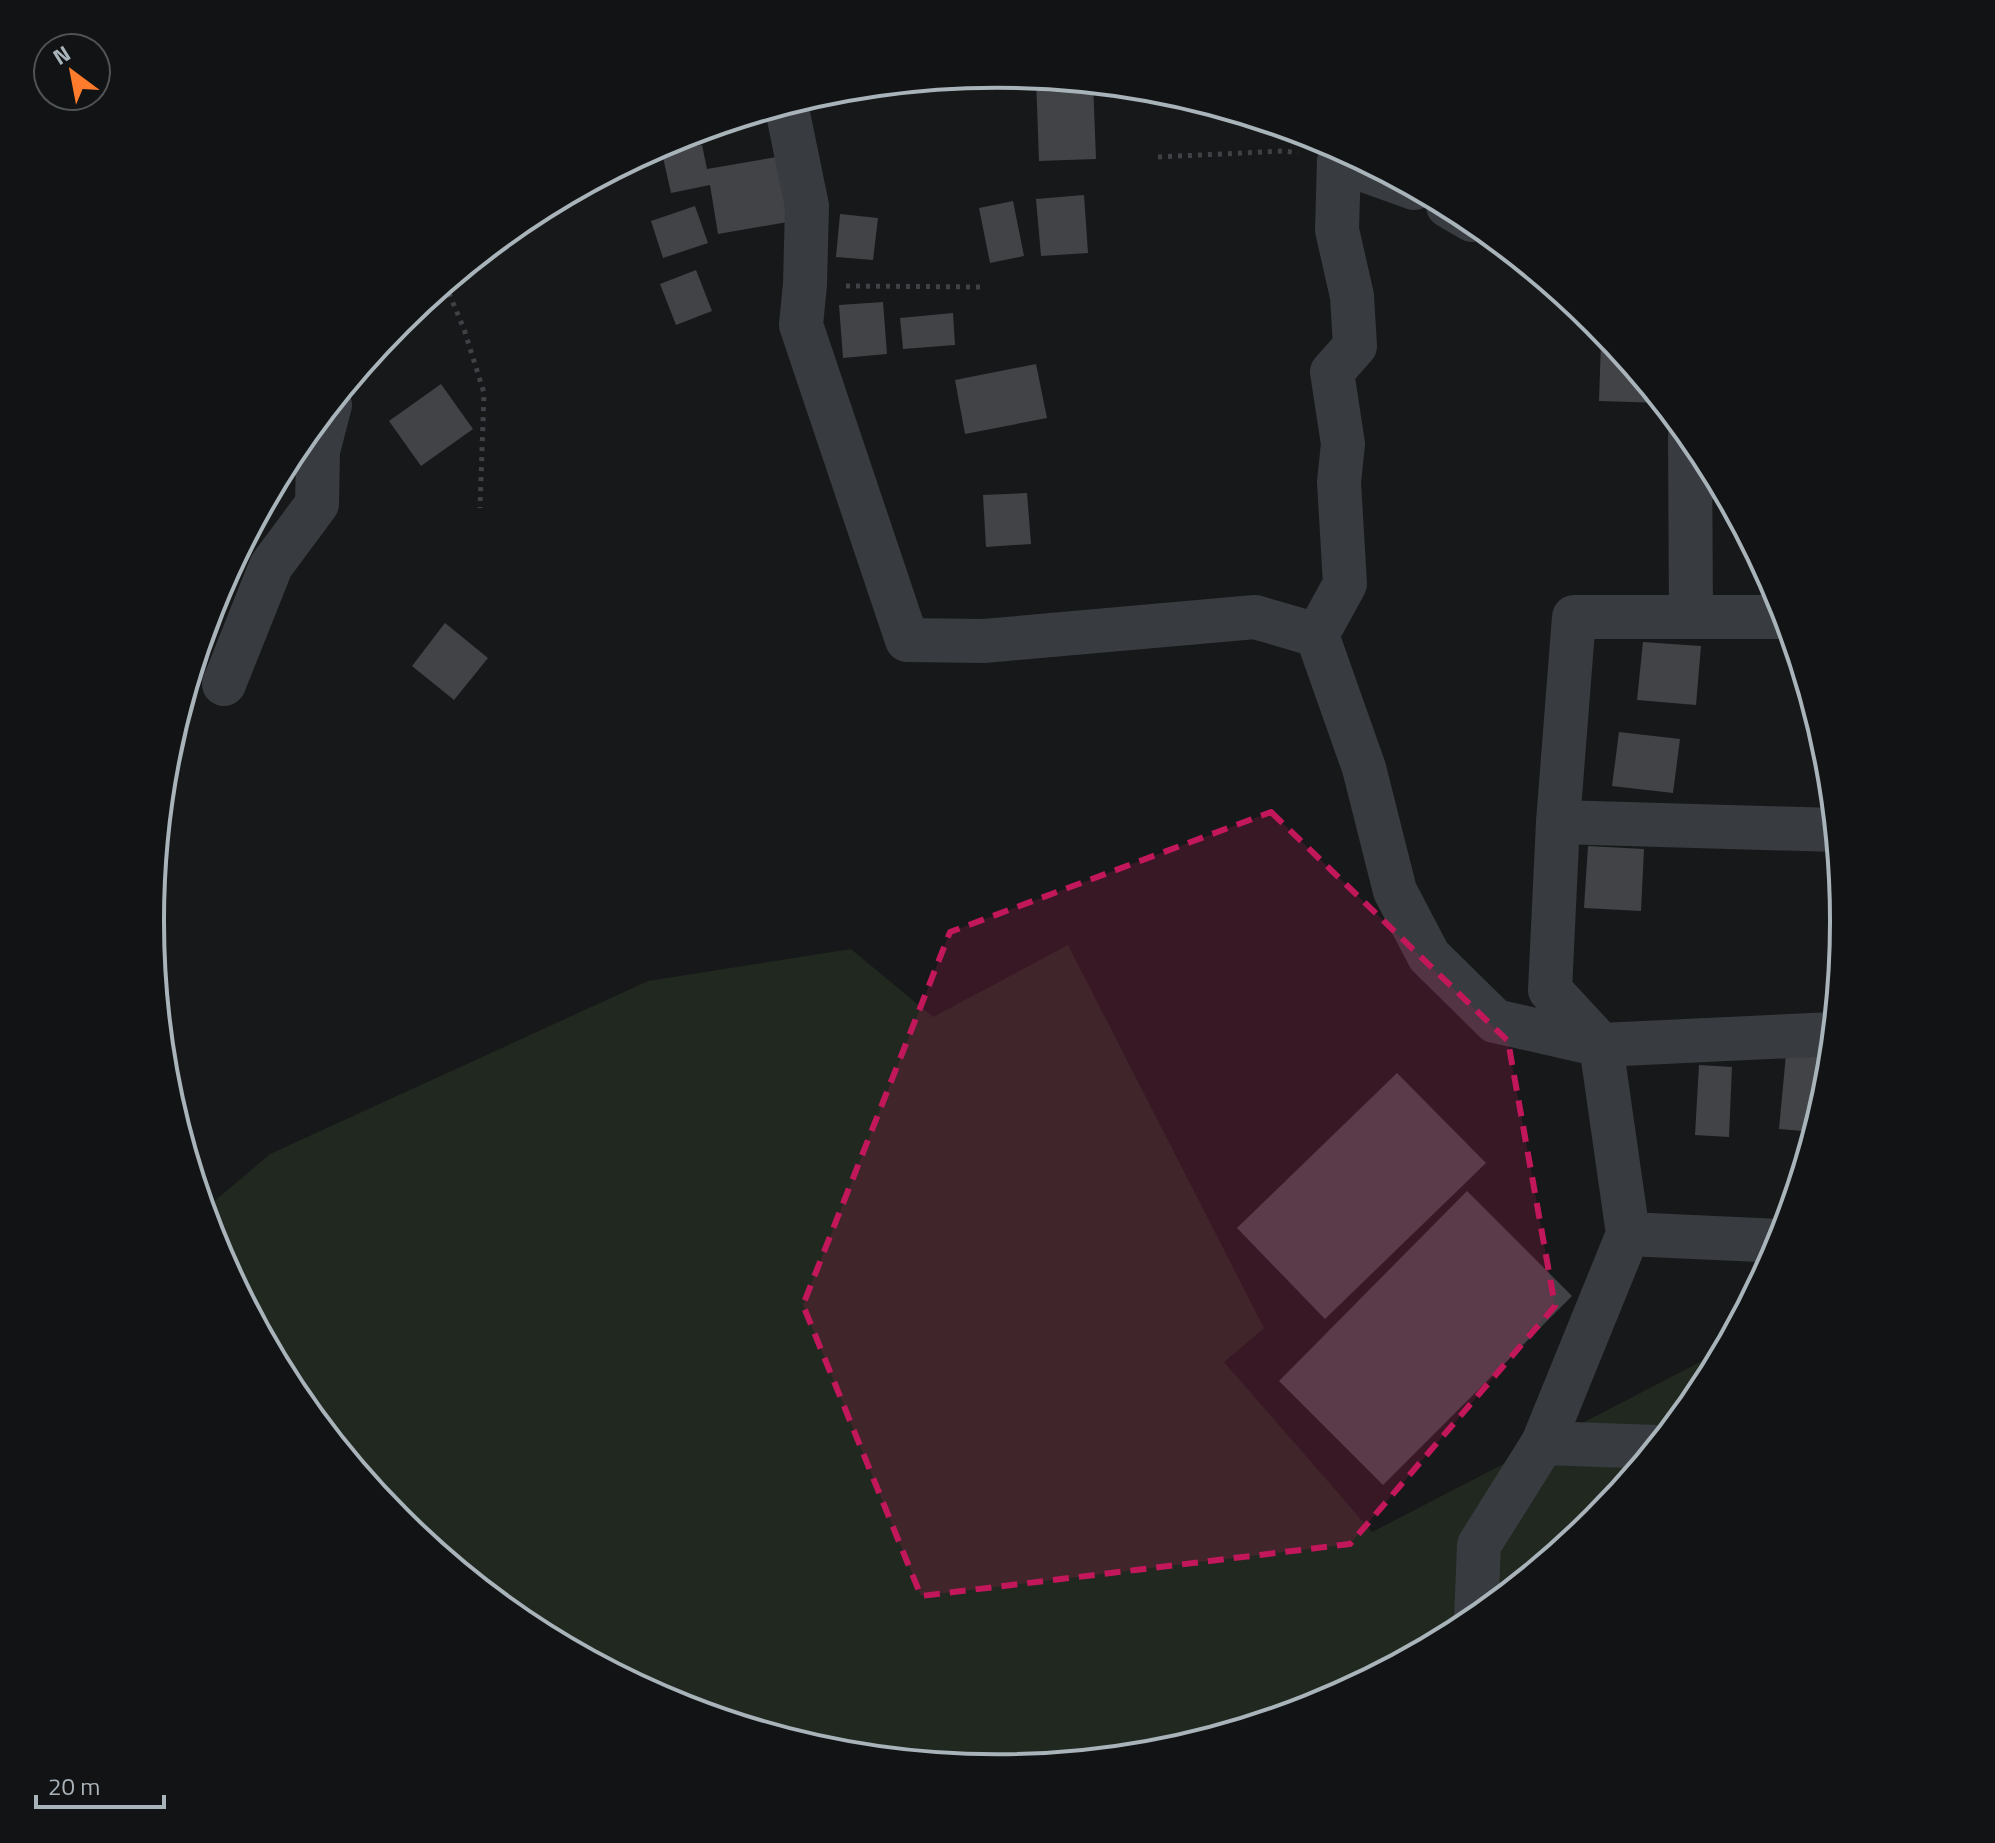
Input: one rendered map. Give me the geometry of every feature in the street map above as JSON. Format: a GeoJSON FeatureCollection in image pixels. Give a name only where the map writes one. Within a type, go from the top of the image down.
{"type":"FeatureCollection","features":[{"type":"Feature","properties":{"kind":"street"},"geometry":{"type":"LineString","coordinates":[[788,115],[807,206],[801,325],[907,640],[984,641],[1255,617],[1317,635]]}},
{"type":"Feature","properties":{"kind":"street"},"geometry":{"type":"LineString","coordinates":[[1339,162],[1337,230],[1352,296],[1355,346],[1332,372],[1343,444],[1339,482],[1345,584],[1317,635],[1364,768],[1395,891],[1429,956],[1495,1021],[1601,1045],[1823,1035]]}},
{"type":"Feature","properties":{"kind":"street"},"geometry":{"type":"LineString","coordinates":[[224,684],[271,566],[317,504],[318,451],[323,432]]}},
{"type":"Feature","properties":{"kind":"street"},"geometry":{"type":"LineString","coordinates":[[1690,457],[1691,616]]}},
{"type":"Feature","properties":{"kind":"street"},"geometry":{"type":"LineString","coordinates":[[1477,1604],[1479,1545],[1543,1443],[1628,1234],[1601,1045],[1550,990],[1558,822],[1574,617],[1773,617]]}},
{"type":"Feature","properties":{"kind":"street"},"geometry":{"type":"LineString","coordinates":[[1558,822],[1826,830]]}},
{"type":"Feature","properties":{"kind":"street"},"geometry":{"type":"LineString","coordinates":[[1628,1234],[1768,1240]]}},
{"type":"Feature","properties":{"kind":"street"},"geometry":{"type":"LineString","coordinates":[[1543,1443],[1644,1447]]}},
{"type":"Feature","properties":{"kind":"path"},"geometry":{"type":"LineString","coordinates":[[1158,157],[1284,151],[1337,161]]}},
{"type":"Feature","properties":{"kind":"path"},"geometry":{"type":"LineString","coordinates":[[805,284],[981,287]]}},
{"type":"Feature","properties":{"kind":"path"},"geometry":{"type":"LineString","coordinates":[[449,294],[484,393],[480,508]]}},
{"type":"Feature","properties":{"kind":"highlighted area"},"geometry":{"type":"Polygon","coordinates":[[[1271,812],[1508,1041],[1555,1306],[1350,1544],[921,1596],[803,1305],[950,932],[1271,812]]]}},
{"type":"Feature","properties":{"kind":"shaded area"},"geometry":{"type":"Polygon","coordinates":[[[1068,945],[1264,1328],[1224,1362],[1372,1532],[1707,1358],[1659,1429],[1624,1471],[1547,1548],[1461,1615],[1366,1669],[1316,1692],[1213,1727],[1106,1748],[998,1755],[889,1748],[782,1727],[679,1692],[581,1643],[534,1615],[490,1583],[408,1511],[336,1429],[304,1385],[276,1338],[250,1290],[213,1202],[270,1154],[648,981],[851,949],[933,1017],[1068,945]]]}},
{"type":"Feature","properties":{"kind":"building"},"geometry":{"type":"Polygon","coordinates":[[[1036,89],[1093,94],[1096,159],[1039,161],[1036,89]]]}},
{"type":"Feature","properties":{"kind":"building"},"geometry":{"type":"Polygon","coordinates":[[[702,145],[707,169],[788,155],[799,220],[718,234],[710,185],[671,193],[663,158],[702,145]]]}},
{"type":"Feature","properties":{"kind":"building"},"geometry":{"type":"Polygon","coordinates":[[[1084,195],[1088,253],[1041,256],[1036,199],[1084,195]]]}},
{"type":"Feature","properties":{"kind":"building"},"geometry":{"type":"Polygon","coordinates":[[[1013,201],[1024,256],[990,263],[979,208],[1013,201]]]}},
{"type":"Feature","properties":{"kind":"building"},"geometry":{"type":"Polygon","coordinates":[[[695,206],[708,243],[663,258],[651,221],[695,206]]]}},
{"type":"Feature","properties":{"kind":"building"},"geometry":{"type":"Polygon","coordinates":[[[840,214],[878,218],[873,260],[836,257],[840,214]]]}},
{"type":"Feature","properties":{"kind":"building"},"geometry":{"type":"Polygon","coordinates":[[[696,270],[712,311],[676,325],[660,284],[696,270]]]}},
{"type":"Feature","properties":{"kind":"building"},"geometry":{"type":"Polygon","coordinates":[[[883,302],[887,354],[843,358],[839,305],[883,302]]]}},
{"type":"Feature","properties":{"kind":"building"},"geometry":{"type":"Polygon","coordinates":[[[953,313],[955,345],[903,349],[900,318],[953,313]]]}},
{"type":"Feature","properties":{"kind":"building"},"geometry":{"type":"Polygon","coordinates":[[[1601,347],[1649,403],[1599,401],[1601,347]]]}},
{"type":"Feature","properties":{"kind":"building"},"geometry":{"type":"Polygon","coordinates":[[[1036,364],[1047,418],[965,434],[955,380],[1036,364]]]}},
{"type":"Feature","properties":{"kind":"building"},"geometry":{"type":"Polygon","coordinates":[[[441,384],[473,429],[421,466],[389,421],[441,384]]]}},
{"type":"Feature","properties":{"kind":"building"},"geometry":{"type":"Polygon","coordinates":[[[1703,479],[1715,499],[1703,499],[1703,479]]]}},
{"type":"Feature","properties":{"kind":"building"},"geometry":{"type":"Polygon","coordinates":[[[1027,493],[1031,544],[986,547],[983,495],[1027,493]]]}},
{"type":"Feature","properties":{"kind":"building"},"geometry":{"type":"Polygon","coordinates":[[[445,623],[488,658],[454,700],[412,666],[445,623]]]}},
{"type":"Feature","properties":{"kind":"building"},"geometry":{"type":"Polygon","coordinates":[[[1643,642],[1701,646],[1696,705],[1637,700],[1643,642]]]}},
{"type":"Feature","properties":{"kind":"building"},"geometry":{"type":"Polygon","coordinates":[[[1619,732],[1680,739],[1673,793],[1612,786],[1619,732]]]}},
{"type":"Feature","properties":{"kind":"building"},"geometry":{"type":"Polygon","coordinates":[[[1588,846],[1644,849],[1641,911],[1584,908],[1588,846]]]}},
{"type":"Feature","properties":{"kind":"building"},"geometry":{"type":"Polygon","coordinates":[[[1786,1054],[1820,1056],[1804,1131],[1779,1129],[1786,1054]]]}},
{"type":"Feature","properties":{"kind":"building"},"geometry":{"type":"Polygon","coordinates":[[[1699,1065],[1732,1067],[1729,1137],[1695,1135],[1699,1065]]]}},
{"type":"Feature","properties":{"kind":"building"},"geometry":{"type":"Polygon","coordinates":[[[1397,1073],[1486,1163],[1325,1319],[1237,1228],[1397,1073]]]}},
{"type":"Feature","properties":{"kind":"building"},"geometry":{"type":"Polygon","coordinates":[[[1467,1191],[1572,1296],[1383,1485],[1279,1381],[1467,1191]]]}}]}
